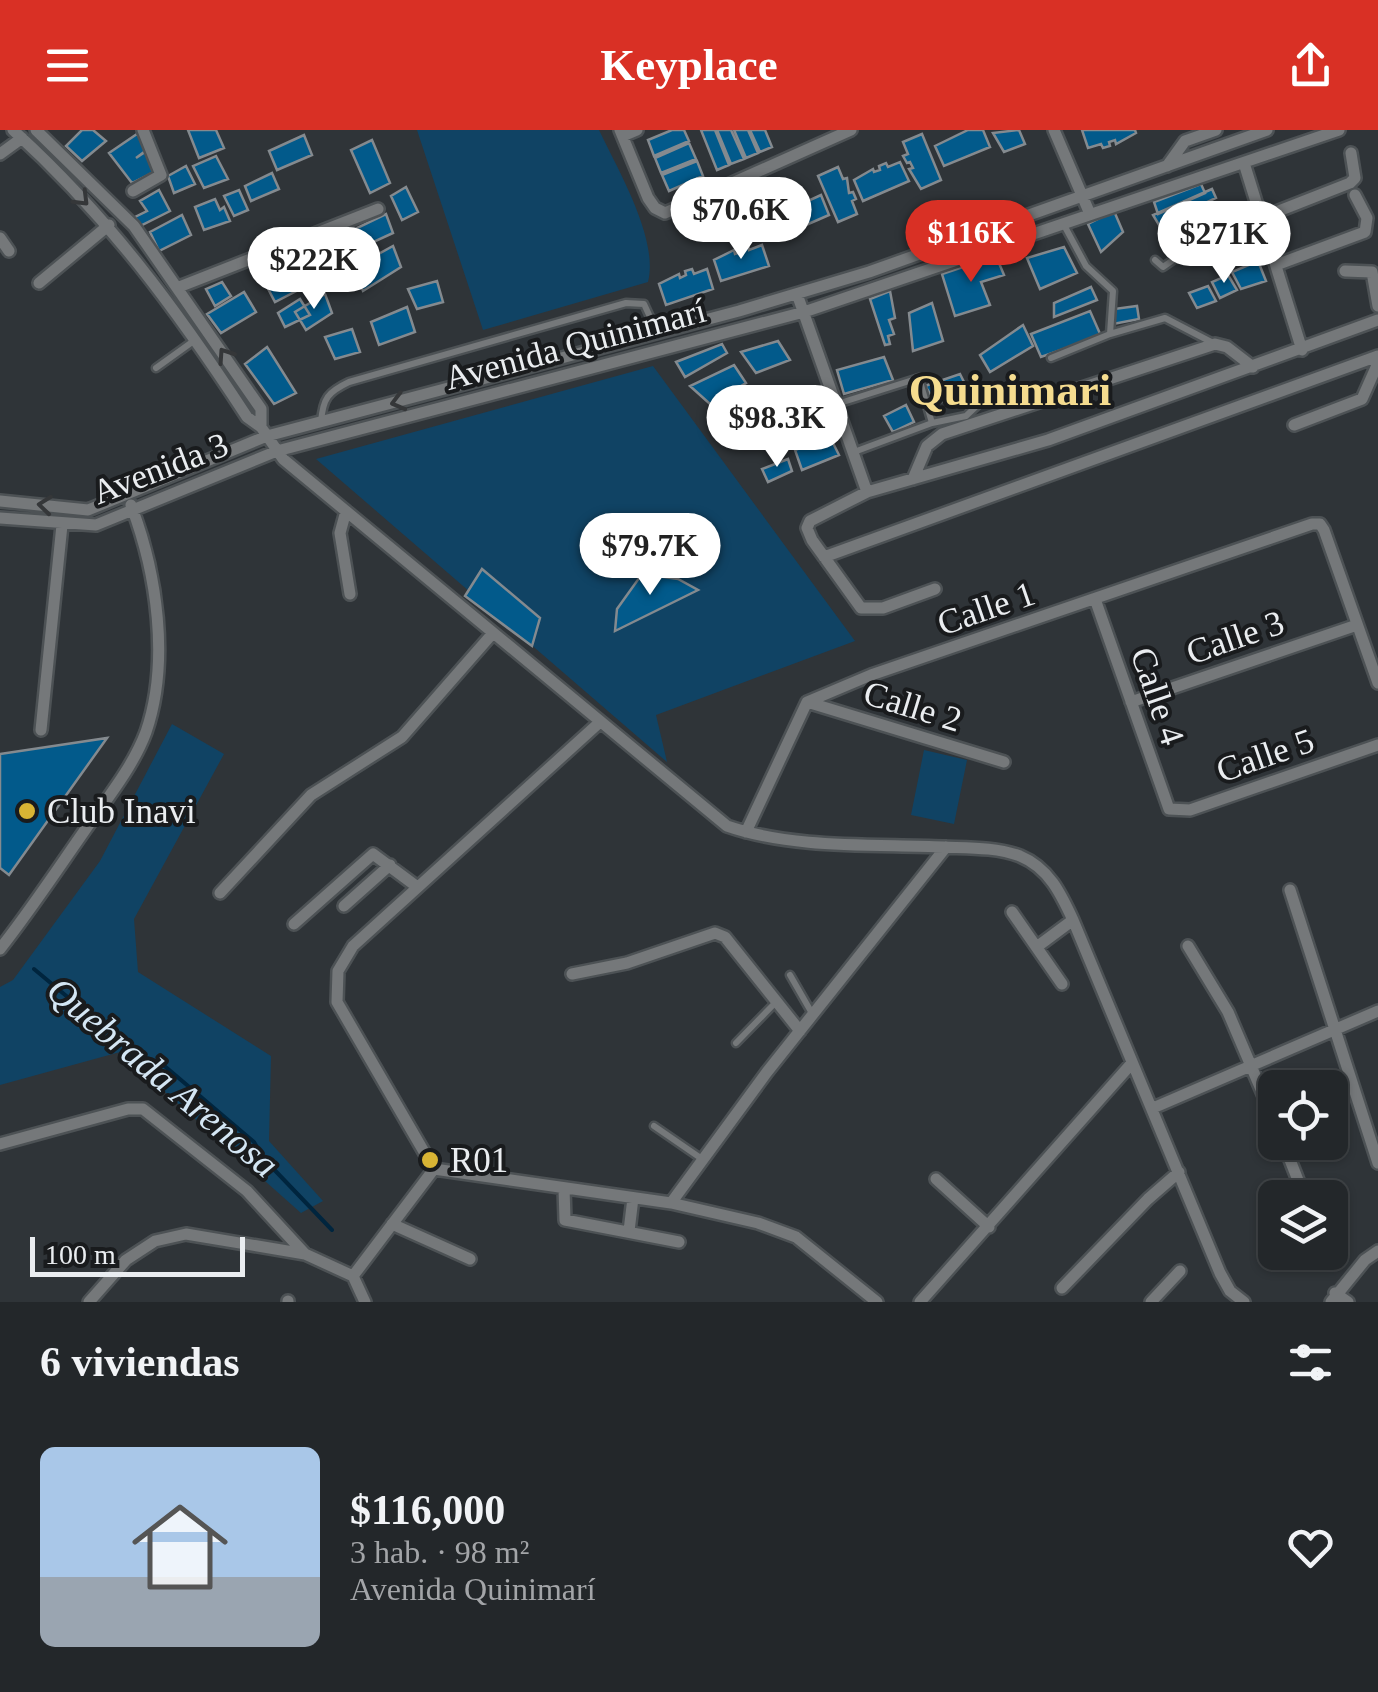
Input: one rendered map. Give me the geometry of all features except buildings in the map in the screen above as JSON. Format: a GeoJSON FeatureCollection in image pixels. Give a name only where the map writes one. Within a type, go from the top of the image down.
{"type":"FeatureCollection","features":[{"type":"Feature","properties":{"kind":"street"},"geometry":{"type":"LineString","coordinates":[[36,130],[134,226],[262,409],[264,432]]}},
{"type":"Feature","properties":{"kind":"street"},"geometry":{"type":"LineString","coordinates":[[133,191],[161,175],[143,130]]}},
{"type":"Feature","properties":{"kind":"street"},"geometry":{"type":"LineString","coordinates":[[637,130],[622,133],[648,198],[665,212],[852,130]]}},
{"type":"Feature","properties":{"kind":"street"},"geometry":{"type":"LineString","coordinates":[[1054,130],[1090,214]]}},
{"type":"Feature","properties":{"kind":"street"},"geometry":{"type":"LineString","coordinates":[[1167,166],[1185,140],[1216,130]]}},
{"type":"Feature","properties":{"kind":"street","name":"Avenida 3"},"geometry":{"type":"LineString","coordinates":[[0,500],[88,510],[128,497],[264,432],[320,422],[796,294],[1267,130]]}},
{"type":"Feature","properties":{"kind":"street","name":"Avenida Quinimarí"},"geometry":{"type":"LineString","coordinates":[[278,451],[804,312],[1339,130]]}},
{"type":"Feature","properties":{"kind":"street"},"geometry":{"type":"LineString","coordinates":[[0,154],[17,134],[110,226],[196,340],[247,418],[278,451],[346,512],[727,826],[800,840],[975,848],[1020,856],[1052,880],[1073,920],[1220,1272],[1230,1292],[1244,1302]]}},
{"type":"Feature","properties":{"kind":"street"},"geometry":{"type":"LineString","coordinates":[[1263,224],[1350,183],[1356,178],[1350,153]]}},
{"type":"Feature","properties":{"kind":"street"},"geometry":{"type":"LineString","coordinates":[[1244,164],[1302,350]]}},
{"type":"Feature","properties":{"kind":"street"},"geometry":{"type":"LineString","coordinates":[[1276,264],[1365,232],[1367,218],[1356,194]]}},
{"type":"Feature","properties":{"kind":"street"},"geometry":{"type":"LineString","coordinates":[[179,287],[378,209]]}},
{"type":"Feature","properties":{"kind":"street"},"geometry":{"type":"LineString","coordinates":[[39,283],[110,226]]}},
{"type":"Feature","properties":{"kind":"street"},"geometry":{"type":"LineString","coordinates":[[0,238],[9,251]]}},
{"type":"Feature","properties":{"kind":"street"},"geometry":{"type":"LineString","coordinates":[[1345,271],[1372,272],[1378,306]]}},
{"type":"Feature","properties":{"kind":"street"},"geometry":{"type":"LineString","coordinates":[[796,294],[867,492]]}},
{"type":"Feature","properties":{"kind":"street"},"geometry":{"type":"LineString","coordinates":[[935,589],[883,608],[861,608],[807,528],[810,521],[867,492],[1048,440],[1378,320]]}},
{"type":"Feature","properties":{"kind":"street"},"geometry":{"type":"LineString","coordinates":[[913,478],[928,446],[942,434],[1215,344],[1253,367]]}},
{"type":"Feature","properties":{"kind":"street"},"geometry":{"type":"LineString","coordinates":[[1294,426],[1362,399],[1378,360]]}},
{"type":"Feature","properties":{"kind":"street"},"geometry":{"type":"LineString","coordinates":[[824,557],[1378,360]]}},
{"type":"Feature","properties":{"kind":"street","name":"Avenida 3"},"geometry":{"type":"LineString","coordinates":[[0,518],[62,525],[96,524],[134,512],[278,451]]}},
{"type":"Feature","properties":{"kind":"street"},"geometry":{"type":"LineString","coordinates":[[0,949],[118,782],[146,733],[156,682],[155,612],[151,569],[128,497]]}},
{"type":"Feature","properties":{"kind":"street"},"geometry":{"type":"LineString","coordinates":[[346,512],[340,533],[350,594]]}},
{"type":"Feature","properties":{"kind":"street","name":"Calle 1"},"geometry":{"type":"LineString","coordinates":[[807,702],[871,676],[1320,524],[1357,625]]}},
{"type":"Feature","properties":{"kind":"street"},"geometry":{"type":"LineString","coordinates":[[40,730],[62,525]]}},
{"type":"Feature","properties":{"kind":"street","name":"Calle 4"},"geometry":{"type":"LineString","coordinates":[[1095,599],[1169,809]]}},
{"type":"Feature","properties":{"kind":"street"},"geometry":{"type":"LineString","coordinates":[[1357,625],[1378,682]]}},
{"type":"Feature","properties":{"kind":"street","name":"Calle 3"},"geometry":{"type":"LineString","coordinates":[[1131,702],[1357,625]]}},
{"type":"Feature","properties":{"kind":"street"},"geometry":{"type":"LineString","coordinates":[[220,893],[312,795],[402,736],[493,633]]}},
{"type":"Feature","properties":{"kind":"street"},"geometry":{"type":"LineString","coordinates":[[746,832],[807,702]]}},
{"type":"Feature","properties":{"kind":"street","name":"Calle 2"},"geometry":{"type":"LineString","coordinates":[[807,702],[1004,762]]}},
{"type":"Feature","properties":{"kind":"street"},"geometry":{"type":"LineString","coordinates":[[434,1169],[337,1002],[338,971],[353,946],[416,886],[600,722]]}},
{"type":"Feature","properties":{"kind":"street","name":"Calle 5"},"geometry":{"type":"LineString","coordinates":[[1169,809],[1190,810],[1378,744]]}},
{"type":"Feature","properties":{"kind":"street"},"geometry":{"type":"LineString","coordinates":[[671,1203],[800,1031],[946,847]]}},
{"type":"Feature","properties":{"kind":"street"},"geometry":{"type":"LineString","coordinates":[[294,924],[373,854],[416,886]]}},
{"type":"Feature","properties":{"kind":"street"},"geometry":{"type":"LineString","coordinates":[[344,906],[390,864]]}},
{"type":"Feature","properties":{"kind":"street"},"geometry":{"type":"LineString","coordinates":[[1290,890],[1378,1163]]}},
{"type":"Feature","properties":{"kind":"street"},"geometry":{"type":"LineString","coordinates":[[1012,912],[1062,984]]}},
{"type":"Feature","properties":{"kind":"street"},"geometry":{"type":"LineString","coordinates":[[1038,946],[1073,920]]}},
{"type":"Feature","properties":{"kind":"street"},"geometry":{"type":"LineString","coordinates":[[572,974],[627,963],[716,932],[726,937],[800,1031]]}},
{"type":"Feature","properties":{"kind":"street"},"geometry":{"type":"LineString","coordinates":[[1188,946],[1258,1078]]}},
{"type":"Feature","properties":{"kind":"street"},"geometry":{"type":"LineString","coordinates":[[1153,1108],[1378,1011]]}},
{"type":"Feature","properties":{"kind":"street"},"geometry":{"type":"LineString","coordinates":[[920,1302],[1132,1063]]}},
{"type":"Feature","properties":{"kind":"street"},"geometry":{"type":"LineString","coordinates":[[0,1144],[143,1108],[247,1191],[305,1254]]}},
{"type":"Feature","properties":{"kind":"street"},"geometry":{"type":"LineString","coordinates":[[434,1169],[718,1212],[796,1237],[877,1302]]}},
{"type":"Feature","properties":{"kind":"street"},"geometry":{"type":"LineString","coordinates":[[353,1276],[434,1169]]}},
{"type":"Feature","properties":{"kind":"street"},"geometry":{"type":"LineString","coordinates":[[1062,1288],[1179,1172]]}},
{"type":"Feature","properties":{"kind":"street"},"geometry":{"type":"LineString","coordinates":[[936,1179],[989,1227]]}},
{"type":"Feature","properties":{"kind":"street"},"geometry":{"type":"LineString","coordinates":[[564,1188],[565,1220],[679,1242]]}},
{"type":"Feature","properties":{"kind":"street"},"geometry":{"type":"LineString","coordinates":[[629,1230],[633,1198]]}},
{"type":"Feature","properties":{"kind":"street"},"geometry":{"type":"LineString","coordinates":[[392,1224],[470,1259]]}},
{"type":"Feature","properties":{"kind":"street"},"geometry":{"type":"LineString","coordinates":[[89,1302],[126,1260],[155,1241],[186,1234],[305,1254],[353,1276],[365,1302]]}},
{"type":"Feature","properties":{"kind":"street"},"geometry":{"type":"LineString","coordinates":[[1348,1302],[1333,1298],[1364,1260],[1378,1252]]}},
{"type":"Feature","properties":{"kind":"street"},"geometry":{"type":"LineString","coordinates":[[1152,1302],[1180,1271]]}},
{"type":"Feature","properties":{"kind":"lane"},"geometry":{"type":"LineString","coordinates":[[1064,224],[1086,266],[1113,292],[1110,334]]}},
{"type":"Feature","properties":{"kind":"lane"},"geometry":{"type":"LineString","coordinates":[[1155,260],[1163,267],[1208,235],[1263,224]]}},
{"type":"Feature","properties":{"kind":"lane"},"geometry":{"type":"LineString","coordinates":[[320,422],[322,401],[330,391],[349,382],[626,303],[644,304],[658,333]]}},
{"type":"Feature","properties":{"kind":"lane"},"geometry":{"type":"LineString","coordinates":[[1051,358],[1164,318],[1215,344]]}},
{"type":"Feature","properties":{"kind":"lane"},"geometry":{"type":"LineString","coordinates":[[156,368],[196,340]]}},
{"type":"Feature","properties":{"kind":"lane"},"geometry":{"type":"LineString","coordinates":[[840,403],[918,378],[932,424]]}},
{"type":"Feature","properties":{"kind":"lane"},"geometry":{"type":"LineString","coordinates":[[853,453],[966,416],[984,399],[966,388],[925,404]]}},
{"type":"Feature","properties":{"kind":"lane"},"geometry":{"type":"LineString","coordinates":[[790,975],[813,1016]]}},
{"type":"Feature","properties":{"kind":"lane"},"geometry":{"type":"LineString","coordinates":[[736,1043],[777,1002]]}},
{"type":"Feature","properties":{"kind":"lane"},"geometry":{"type":"LineString","coordinates":[[654,1126],[703,1160]]}},
{"type":"Feature","properties":{"kind":"shaded area"},"geometry":{"type":"Polygon","coordinates":[[[417,130],[599,130],[642,226],[648,246],[648,282],[483,330],[417,130]]]}},
{"type":"Feature","properties":{"kind":"shaded area"},"geometry":{"type":"Polygon","coordinates":[[[653,366],[855,641],[656,715],[667,762],[316,459],[653,366]]]}},
{"type":"Feature","properties":{"kind":"shaded area"},"geometry":{"type":"Polygon","coordinates":[[[172,724],[224,754],[134,919],[138,972],[271,1056],[269,1141],[323,1201],[301,1213],[120,1052],[0,1085],[0,987],[13,980],[100,861],[172,724]]]}},
{"type":"Feature","properties":{"kind":"shaded area"},"geometry":{"type":"Polygon","coordinates":[[[924,750],[967,760],[954,824],[911,815],[924,750]]]}},
{"type":"Feature","properties":{"kind":"waterway","name":"Quebrada Arenosa"},"geometry":{"type":"LineString","coordinates":[[34,969],[137,1055],[161,1063],[254,1142],[264,1159],[332,1230]]}},
{"type":"Feature","properties":{"kind":"place","name":"Club Inavi"},"geometry":{"type":"Point","coordinates":[27,811]}},
{"type":"Feature","properties":{"kind":"place","name":"R01"},"geometry":{"type":"Point","coordinates":[430,1160]}},
{"type":"Feature","properties":{"kind":"district","name":"Quinimari"},"geometry":{"type":"Point","coordinates":[1010,389]}}]}
